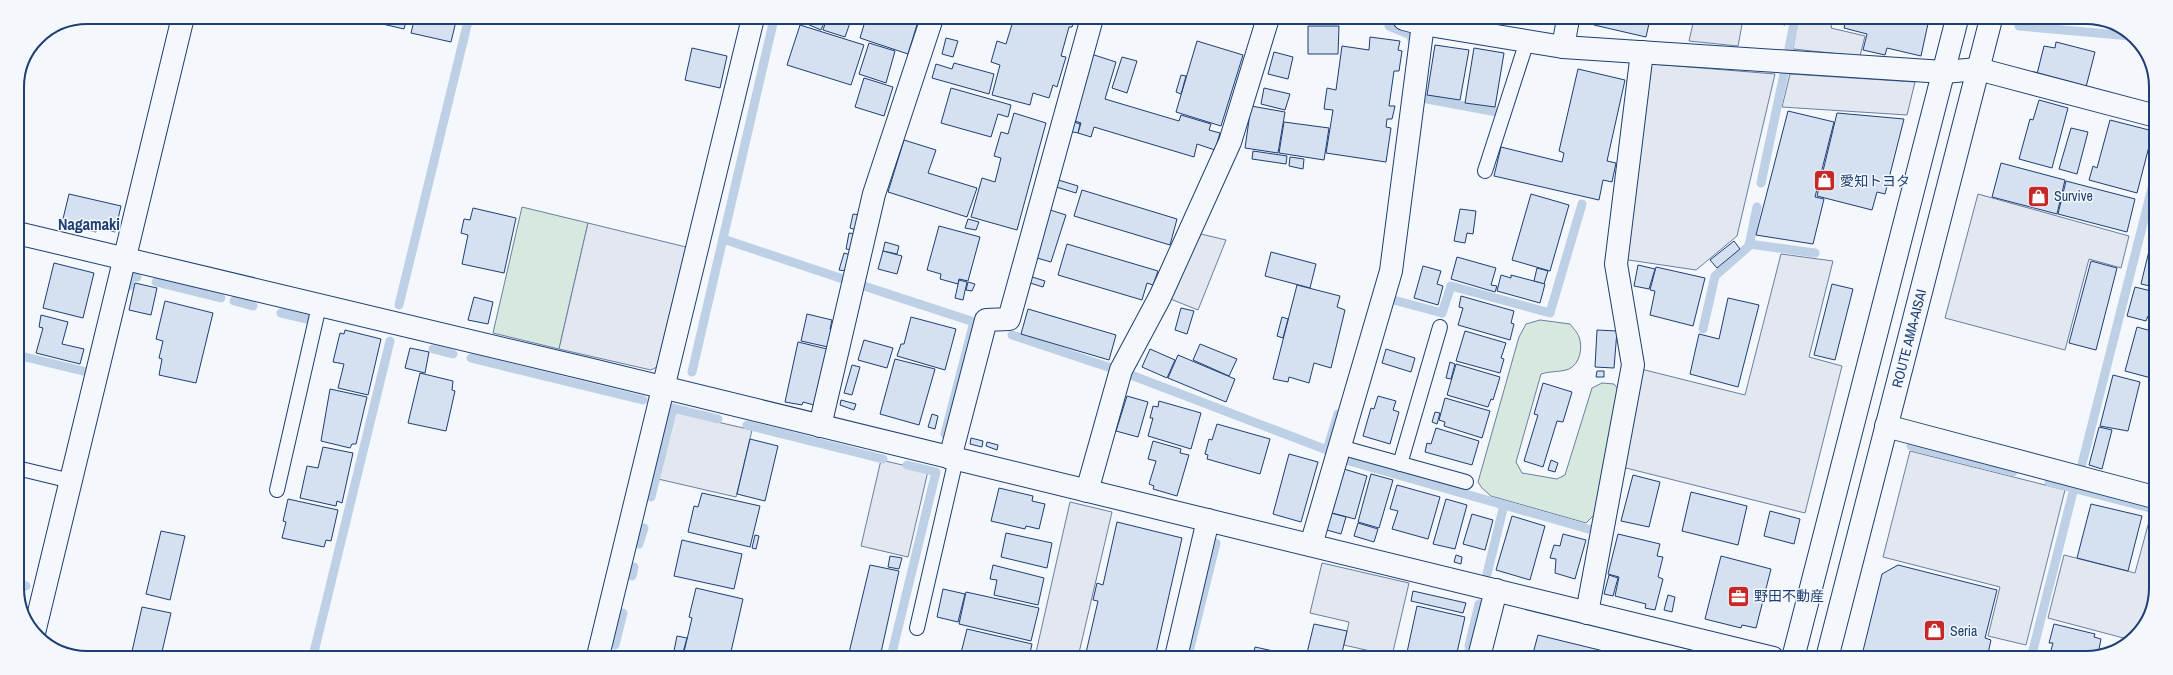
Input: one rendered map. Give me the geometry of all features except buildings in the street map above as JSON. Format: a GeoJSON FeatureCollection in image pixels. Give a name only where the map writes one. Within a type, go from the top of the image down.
{"type":"FeatureCollection","features":[{"type":"Feature","properties":{"kind":"street"},"geometry":{"type":"LineString","coordinates":[[36,625],[181,24]]}},
{"type":"Feature","properties":{"kind":"street"},"geometry":{"type":"LineString","coordinates":[[599,651],[752,24]]}},
{"type":"Feature","properties":{"kind":"street"},"geometry":{"type":"LineString","coordinates":[[820,426],[874,194],[930,24]]}},
{"type":"Feature","properties":{"kind":"street"},"geometry":{"type":"LineString","coordinates":[[953,458],[986,320],[1009,320],[1090,24]]}},
{"type":"Feature","properties":{"kind":"street"},"geometry":{"type":"LineString","coordinates":[[1087,491],[1121,370],[1160,297],[1230,142],[1266,24]]}},
{"type":"Feature","properties":{"kind":"street"},"geometry":{"type":"LineString","coordinates":[[1311,546],[1391,271],[1414,24]]}},
{"type":"Feature","properties":{"kind":"street"},"geometry":{"type":"LineString","coordinates":[[1431,24],[1563,47],[1944,72],[1978,69],[2149,114]]}},
{"type":"Feature","properties":{"kind":"street"},"geometry":{"type":"LineString","coordinates":[[1563,47],[1567,24]]}},
{"type":"Feature","properties":{"kind":"street"},"geometry":{"type":"LineString","coordinates":[[1795,651],[1956,24]]}},
{"type":"Feature","properties":{"kind":"street","name":"ROUTE AMA-AISAI"},"geometry":{"type":"LineString","coordinates":[[1829,651],[1990,24]]}},
{"type":"Feature","properties":{"kind":"street"},"geometry":{"type":"LineString","coordinates":[[1587,613],[1634,365],[1616,264],[1642,52]]}},
{"type":"Feature","properties":{"kind":"street"},"geometry":{"type":"LineString","coordinates":[[24,235],[953,458],[1744,651]]}},
{"type":"Feature","properties":{"kind":"street"},"geometry":{"type":"LineString","coordinates":[[1886,426],[2149,496]]}},
{"type":"Feature","properties":{"kind":"street"},"geometry":{"type":"LineString","coordinates":[[1177,651],[1208,520]]}},
{"type":"Feature","properties":{"kind":"street"},"geometry":{"type":"LineString","coordinates":[[1481,651],[1496,590]]}},
{"type":"Feature","properties":{"kind":"lane"},"geometry":{"type":"LineString","coordinates":[[1485,171],[1527,41]]}},
{"type":"Feature","properties":{"kind":"lane"},"geometry":{"type":"LineString","coordinates":[[277,490],[319,306]]}},
{"type":"Feature","properties":{"kind":"lane"},"geometry":{"type":"LineString","coordinates":[[1400,464],[1440,327]]}},
{"type":"Feature","properties":{"kind":"lane"},"geometry":{"type":"LineString","coordinates":[[1340,447],[1466,482]]}},
{"type":"Feature","properties":{"kind":"lane"},"geometry":{"type":"LineString","coordinates":[[917,628],[953,458]]}},
{"type":"Feature","properties":{"kind":"lane"},"geometry":{"type":"LineString","coordinates":[[24,470],[71,481]]}},
{"type":"Feature","properties":{"kind":"shaded area"},"geometry":{"type":"Polygon","coordinates":[[[1693,24],[1742,24],[1738,46],[1689,41],[1693,24]]]}},
{"type":"Feature","properties":{"kind":"shaded area"},"geometry":{"type":"Polygon","coordinates":[[[1797,24],[1832,24],[1831,28],[1865,36],[1860,56],[1793,49],[1797,24]]]}},
{"type":"Feature","properties":{"kind":"shaded area"},"geometry":{"type":"Polygon","coordinates":[[[1652,64],[1775,74],[1737,236],[1696,270],[1622,259],[1647,69],[1652,64]]]}},
{"type":"Feature","properties":{"kind":"shaded area"},"geometry":{"type":"Polygon","coordinates":[[[1790,74],[1915,82],[1907,115],[1782,107],[1790,74]]]}},
{"type":"Feature","properties":{"kind":"shaded area"},"geometry":{"type":"Polygon","coordinates":[[[1978,194],[2129,236],[2121,268],[2089,259],[2065,350],[1945,318],[1978,194]]]}},
{"type":"Feature","properties":{"kind":"shaded area"},"geometry":{"type":"Polygon","coordinates":[[[522,207],[588,223],[559,349],[493,333],[522,207]]]}},
{"type":"Feature","properties":{"kind":"shaded area"},"geometry":{"type":"Polygon","coordinates":[[[588,223],[686,247],[657,367],[651,370],[559,349],[588,223]]]}},
{"type":"Feature","properties":{"kind":"shaded area"},"geometry":{"type":"Polygon","coordinates":[[[1201,234],[1226,240],[1198,310],[1168,298],[1201,234]]]}},
{"type":"Feature","properties":{"kind":"shaded area"},"geometry":{"type":"Polygon","coordinates":[[[1781,254],[1833,261],[1809,357],[1842,366],[1805,513],[1622,467],[1641,369],[1745,395],[1781,254]]]}},
{"type":"Feature","properties":{"kind":"shaded area"},"geometry":{"type":"Polygon","coordinates":[[[1540,320],[1570,324],[1577,332],[1580,341],[1580,355],[1573,367],[1569,369],[1541,374],[1516,462],[1522,473],[1557,479],[1565,475],[1592,388],[1602,383],[1614,384],[1618,389],[1595,514],[1586,523],[1491,496],[1478,482],[1519,337],[1526,324],[1540,320]]]}},
{"type":"Feature","properties":{"kind":"shaded area"},"geometry":{"type":"Polygon","coordinates":[[[674,412],[752,430],[736,497],[658,479],[674,412]]]}},
{"type":"Feature","properties":{"kind":"shaded area"},"geometry":{"type":"Polygon","coordinates":[[[1910,451],[2065,490],[2026,645],[1988,636],[2000,587],[1883,557],[1910,451]]]}},
{"type":"Feature","properties":{"kind":"shaded area"},"geometry":{"type":"Polygon","coordinates":[[[881,460],[928,471],[908,557],[861,546],[881,460]]]}},
{"type":"Feature","properties":{"kind":"shaded area"},"geometry":{"type":"Polygon","coordinates":[[[1070,502],[1112,512],[1079,651],[1036,651],[1070,502]]]}},
{"type":"Feature","properties":{"kind":"shaded area"},"geometry":{"type":"Polygon","coordinates":[[[2149,521],[2149,588],[2147,605],[2133,630],[2124,638],[2048,618],[2064,555],[2135,573],[2149,521]]]}},
{"type":"Feature","properties":{"kind":"shaded area"},"geometry":{"type":"Polygon","coordinates":[[[1322,563],[1409,583],[1393,651],[1370,651],[1344,645],[1349,622],[1310,613],[1322,563]]]}},
{"type":"Feature","properties":{"kind":"waterway"},"geometry":{"type":"LineString","coordinates":[[399,305],[467,24]]}},
{"type":"Feature","properties":{"kind":"waterway"},"geometry":{"type":"LineString","coordinates":[[692,372],[773,24]]}},
{"type":"Feature","properties":{"kind":"waterway"},"geometry":{"type":"LineString","coordinates":[[1789,48],[1794,24]]}},
{"type":"Feature","properties":{"kind":"waterway"},"geometry":{"type":"LineString","coordinates":[[1389,26],[1411,35],[1413,45]]}},
{"type":"Feature","properties":{"kind":"waterway"},"geometry":{"type":"LineString","coordinates":[[2019,26],[2121,35]]}},
{"type":"Feature","properties":{"kind":"waterway"},"geometry":{"type":"LineString","coordinates":[[1761,183],[1784,74]]}},
{"type":"Feature","properties":{"kind":"waterway"},"geometry":{"type":"LineString","coordinates":[[1422,98],[1497,112]]}},
{"type":"Feature","properties":{"kind":"waterway"},"geometry":{"type":"LineString","coordinates":[[2082,464],[2149,200]]}},
{"type":"Feature","properties":{"kind":"waterway"},"geometry":{"type":"LineString","coordinates":[[1390,299],[1442,313],[1451,286],[1550,313],[1582,204]]}},
{"type":"Feature","properties":{"kind":"waterway"},"geometry":{"type":"LineString","coordinates":[[1703,329],[1715,276],[1749,246],[1757,207]]}},
{"type":"Feature","properties":{"kind":"waterway"},"geometry":{"type":"LineString","coordinates":[[723,239],[846,280]]}},
{"type":"Feature","properties":{"kind":"waterway"},"geometry":{"type":"LineString","coordinates":[[1749,244],[1815,253]]}},
{"type":"Feature","properties":{"kind":"waterway"},"geometry":{"type":"LineString","coordinates":[[129,286],[131,276],[137,277]]}},
{"type":"Feature","properties":{"kind":"waterway"},"geometry":{"type":"LineString","coordinates":[[156,282],[221,298]]}},
{"type":"Feature","properties":{"kind":"waterway"},"geometry":{"type":"LineString","coordinates":[[864,286],[974,322],[945,434]]}},
{"type":"Feature","properties":{"kind":"waterway"},"geometry":{"type":"LineString","coordinates":[[234,301],[253,306]]}},
{"type":"Feature","properties":{"kind":"waterway"},"geometry":{"type":"LineString","coordinates":[[281,313],[307,319]]}},
{"type":"Feature","properties":{"kind":"waterway"},"geometry":{"type":"LineString","coordinates":[[1012,335],[1111,368]]}},
{"type":"Feature","properties":{"kind":"waterway"},"geometry":{"type":"LineString","coordinates":[[314,651],[390,341]]}},
{"type":"Feature","properties":{"kind":"waterway"},"geometry":{"type":"LineString","coordinates":[[433,349],[453,354]]}},
{"type":"Feature","properties":{"kind":"waterway"},"geometry":{"type":"LineString","coordinates":[[24,357],[87,372]]}},
{"type":"Feature","properties":{"kind":"waterway"},"geometry":{"type":"LineString","coordinates":[[471,358],[643,400]]}},
{"type":"Feature","properties":{"kind":"waterway"},"geometry":{"type":"LineString","coordinates":[[1131,375],[1327,450],[1338,414]]}},
{"type":"Feature","properties":{"kind":"waterway"},"geometry":{"type":"LineString","coordinates":[[651,497],[673,408],[718,419]]}},
{"type":"Feature","properties":{"kind":"waterway"},"geometry":{"type":"LineString","coordinates":[[747,425],[883,459]]}},
{"type":"Feature","properties":{"kind":"waterway"},"geometry":{"type":"LineString","coordinates":[[1911,446],[2013,472]]}},
{"type":"Feature","properties":{"kind":"waterway"},"geometry":{"type":"LineString","coordinates":[[1349,461],[1592,530]]}},
{"type":"Feature","properties":{"kind":"waterway"},"geometry":{"type":"LineString","coordinates":[[892,651],[936,472],[907,465]]}},
{"type":"Feature","properties":{"kind":"waterway"},"geometry":{"type":"LineString","coordinates":[[2049,482],[2149,508]]}},
{"type":"Feature","properties":{"kind":"waterway"},"geometry":{"type":"LineString","coordinates":[[2033,651],[2074,488]]}},
{"type":"Feature","properties":{"kind":"waterway"},"geometry":{"type":"LineString","coordinates":[[1487,574],[1504,505]]}},
{"type":"Feature","properties":{"kind":"waterway"},"geometry":{"type":"LineString","coordinates":[[639,544],[644,528]]}},
{"type":"Feature","properties":{"kind":"waterway"},"geometry":{"type":"LineString","coordinates":[[1189,651],[1216,543]]}},
{"type":"Feature","properties":{"kind":"waterway"},"geometry":{"type":"LineString","coordinates":[[632,576],[634,567]]}},
{"type":"Feature","properties":{"kind":"waterway"},"geometry":{"type":"LineString","coordinates":[[1469,646],[1479,604]]}},
{"type":"Feature","properties":{"kind":"waterway"},"geometry":{"type":"LineString","coordinates":[[615,645],[623,613]]}},
{"type":"Feature","properties":{"kind":"place","name":"愛知トヨタ"},"geometry":{"type":"Point","coordinates":[1824,181]}},
{"type":"Feature","properties":{"kind":"place","name":"Survive"},"geometry":{"type":"Point","coordinates":[2038,196]}},
{"type":"Feature","properties":{"kind":"place","name":"野田不動産"},"geometry":{"type":"Point","coordinates":[1739,596]}},
{"type":"Feature","properties":{"kind":"place","name":"Seria"},"geometry":{"type":"Point","coordinates":[1934,631]}},
{"type":"Feature","properties":{"kind":"district","name":"Nagamaki"},"geometry":{"type":"Point","coordinates":[89,224]}}]}
